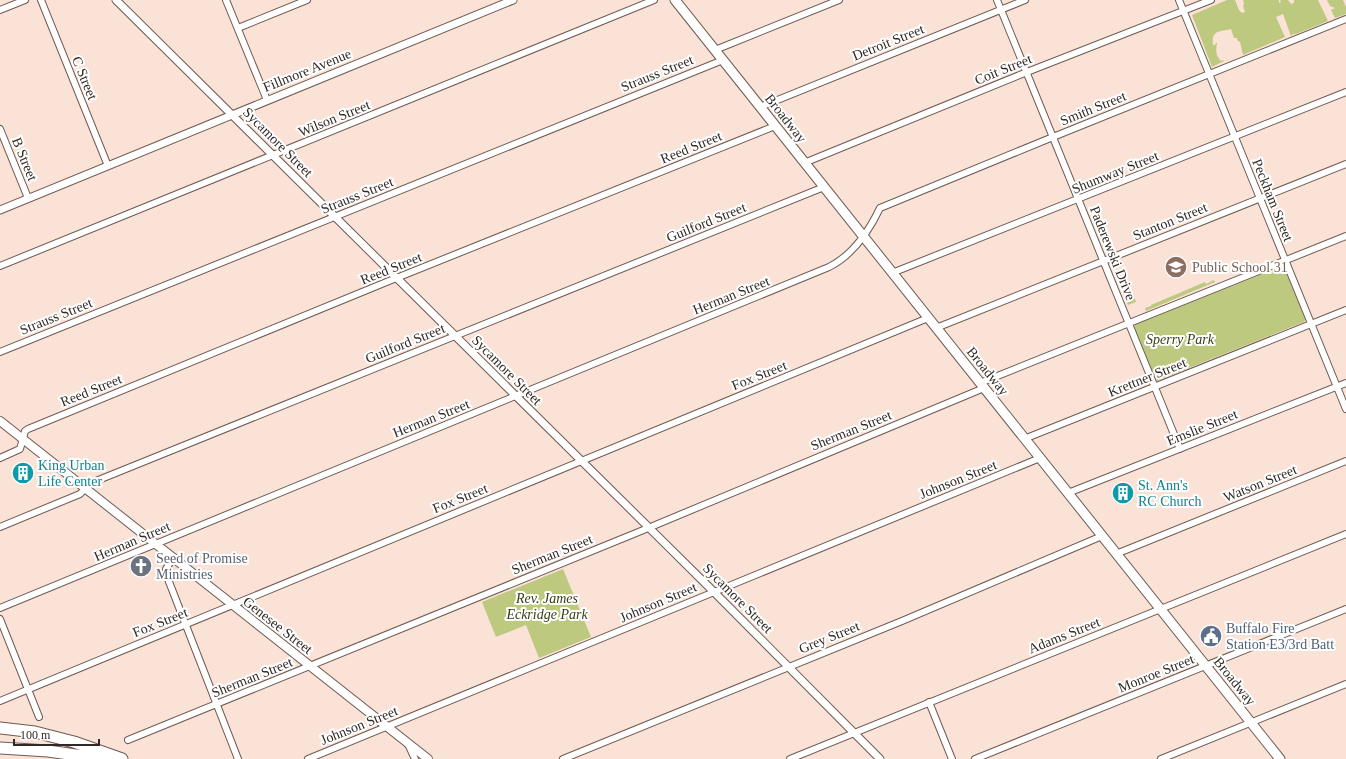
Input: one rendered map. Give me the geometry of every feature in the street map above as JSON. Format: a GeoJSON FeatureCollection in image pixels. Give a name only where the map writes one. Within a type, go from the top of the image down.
{"type":"FeatureCollection","features":[{"type":"Feature","properties":{"kind":"highway"},"geometry":{"type":"LineString","coordinates":[[0,728],[35,732],[74,742],[122,759]]}},
{"type":"Feature","properties":{"kind":"highway"},"geometry":{"type":"LineString","coordinates":[[0,748],[48,751],[104,759]]}},
{"type":"Feature","properties":{"kind":"main road","name":"Broadway"},"geometry":{"type":"LineString","coordinates":[[675,0],[1280,759]]}},
{"type":"Feature","properties":{"kind":"main road","name":"Genesee Street"},"geometry":{"type":"LineString","coordinates":[[0,421],[428,759]]}},
{"type":"Feature","properties":{"kind":"street"},"geometry":{"type":"LineString","coordinates":[[0,10],[25,0]]}},
{"type":"Feature","properties":{"kind":"street","name":"C Street"},"geometry":{"type":"LineString","coordinates":[[41,0],[108,166]]}},
{"type":"Feature","properties":{"kind":"street","name":"Sycamore Street"},"geometry":{"type":"LineString","coordinates":[[116,0],[714,592],[880,759]]}},
{"type":"Feature","properties":{"kind":"street"},"geometry":{"type":"LineString","coordinates":[[226,0],[267,100]]}},
{"type":"Feature","properties":{"kind":"street"},"geometry":{"type":"LineString","coordinates":[[238,28],[307,0]]}},
{"type":"Feature","properties":{"kind":"street","name":"Fillmore Avenue"},"geometry":{"type":"LineString","coordinates":[[0,210],[513,0]]}},
{"type":"Feature","properties":{"kind":"street","name":"Wilson Street"},"geometry":{"type":"LineString","coordinates":[[0,266],[654,0]]}},
{"type":"Feature","properties":{"kind":"street"},"geometry":{"type":"LineString","coordinates":[[715,50],[839,0]]}},
{"type":"Feature","properties":{"kind":"street","name":"Paderewski Drive"},"geometry":{"type":"LineString","coordinates":[[997,0],[1180,449]]}},
{"type":"Feature","properties":{"kind":"street","name":"Detroit Street"},"geometry":{"type":"LineString","coordinates":[[760,107],[935,35],[1025,0]]}},
{"type":"Feature","properties":{"kind":"street","name":"Peckham Street"},"geometry":{"type":"LineString","coordinates":[[1179,0],[1346,408]]}},
{"type":"Feature","properties":{"kind":"street","name":"Coit Street"},"geometry":{"type":"LineString","coordinates":[[804,163],[1026,72],[1211,0]]}},
{"type":"Feature","properties":{"kind":"street","name":"Smith Street"},"geometry":{"type":"LineString","coordinates":[[863,237],[871,227],[880,208],[1346,19]]}},
{"type":"Feature","properties":{"kind":"street","name":"Strauss Street"},"geometry":{"type":"LineString","coordinates":[[0,352],[723,60]]}},
{"type":"Feature","properties":{"kind":"street","name":"Shumway Street"},"geometry":{"type":"LineString","coordinates":[[892,273],[1346,92]]}},
{"type":"Feature","properties":{"kind":"street","name":"Reed Street"},"geometry":{"type":"LineString","coordinates":[[0,458],[20,449],[25,431],[28,429],[397,278],[775,126]]}},
{"type":"Feature","properties":{"kind":"street","name":"B Street"},"geometry":{"type":"LineString","coordinates":[[0,129],[28,198]]}},
{"type":"Feature","properties":{"kind":"street","name":"Stanton Street"},"geometry":{"type":"LineString","coordinates":[[936,328],[1346,164]]}},
{"type":"Feature","properties":{"kind":"street","name":"Guilford Street"},"geometry":{"type":"LineString","coordinates":[[0,527],[80,494],[91,483],[824,187]]}},
{"type":"Feature","properties":{"kind":"street","name":"Sherman Street"},"geometry":{"type":"LineString","coordinates":[[128,740],[648,528],[1129,323],[1346,236]]}},
{"type":"Feature","properties":{"kind":"street","name":"Herman Street"},"geometry":{"type":"LineString","coordinates":[[0,608],[829,267],[843,258],[863,237]]}},
{"type":"Feature","properties":{"kind":"street","name":"Krettner Street"},"geometry":{"type":"LineString","coordinates":[[1024,439],[1346,310]]}},
{"type":"Feature","properties":{"kind":"street","name":"Fox Street"},"geometry":{"type":"LineString","coordinates":[[0,701],[928,318]]}},
{"type":"Feature","properties":{"kind":"street","name":"Emslie Street"},"geometry":{"type":"LineString","coordinates":[[1068,493],[1346,383]]}},
{"type":"Feature","properties":{"kind":"street","name":"Johnson Street"},"geometry":{"type":"LineString","coordinates":[[308,759],[1040,458]]}},
{"type":"Feature","properties":{"kind":"street","name":"Watson Street"},"geometry":{"type":"LineString","coordinates":[[1116,554],[1346,460]]}},
{"type":"Feature","properties":{"kind":"street","name":"Adams Street"},"geometry":{"type":"LineString","coordinates":[[790,759],[1346,534]]}},
{"type":"Feature","properties":{"kind":"street","name":"Grey Street"},"geometry":{"type":"LineString","coordinates":[[563,759],[902,621],[1102,536]]}},
{"type":"Feature","properties":{"kind":"street"},"geometry":{"type":"LineString","coordinates":[[173,558],[165,571],[238,759]]}},
{"type":"Feature","properties":{"kind":"street","name":"Monroe Street"},"geometry":{"type":"LineString","coordinates":[[974,759],[1346,609]]}},
{"type":"Feature","properties":{"kind":"street"},"geometry":{"type":"LineString","coordinates":[[0,619],[39,717]]}},
{"type":"Feature","properties":{"kind":"street"},"geometry":{"type":"LineString","coordinates":[[1161,759],[1346,684]]}},
{"type":"Feature","properties":{"kind":"street"},"geometry":{"type":"LineString","coordinates":[[929,702],[952,759]]}},
{"type":"Feature","properties":{"kind":"street"},"geometry":{"type":"LineString","coordinates":[[408,743],[415,759]]}},
{"type":"Feature","properties":{"kind":"green space"},"geometry":{"type":"Polygon","coordinates":[[[1227,0],[1235,0],[1239,10],[1242,13],[1245,12],[1243,0],[1279,0],[1279,3],[1281,2],[1280,0],[1288,0],[1291,4],[1294,3],[1294,0],[1318,0],[1328,21],[1291,36],[1283,14],[1276,17],[1285,37],[1243,55],[1240,42],[1237,38],[1234,38],[1231,29],[1217,32],[1213,37],[1213,45],[1217,43],[1217,54],[1221,61],[1224,61],[1212,67],[1192,15],[1227,0]]]}},
{"type":"Feature","properties":{"kind":"green space"},"geometry":{"type":"Polygon","coordinates":[[[1327,0],[1343,0],[1346,7],[1346,14],[1335,18],[1331,10],[1335,8],[1330,6],[1327,0]]]}},
{"type":"Feature","properties":{"kind":"green space","name":"Sperry Park"},"geometry":{"type":"Polygon","coordinates":[[[1280,267],[1285,270],[1305,318],[1304,322],[1156,381],[1135,329],[1134,326],[1136,324],[1280,267]]]}},
{"type":"Feature","properties":{"kind":"green space"},"geometry":{"type":"Polygon","coordinates":[[[1125,275],[1136,302],[1128,305],[1117,278],[1125,275]]]}},
{"type":"Feature","properties":{"kind":"green space"},"geometry":{"type":"Polygon","coordinates":[[[1214,280],[1215,282],[1146,311],[1145,308],[1151,305],[1205,282],[1206,284],[1214,280]]]}},
{"type":"Feature","properties":{"kind":"green space","name":"Rev. James Eckridge Park"},"geometry":{"type":"Polygon","coordinates":[[[563,569],[591,637],[539,658],[526,625],[496,637],[482,602],[563,569]]]}},
{"type":"Feature","properties":{"kind":"place","name":"Public School 31"},"geometry":{"type":"Point","coordinates":[1176,267]}},
{"type":"Feature","properties":{"kind":"place","name":"King Urban Life Center"},"geometry":{"type":"Point","coordinates":[23,473]}},
{"type":"Feature","properties":{"kind":"place","name":"St. Ann's RC Church"},"geometry":{"type":"Point","coordinates":[1123,493]}},
{"type":"Feature","properties":{"kind":"place","name":"Seed of Promise Ministries"},"geometry":{"type":"Point","coordinates":[141,566]}},
{"type":"Feature","properties":{"kind":"place","name":"Buffalo Fire Station E3/3rd Batt"},"geometry":{"type":"Point","coordinates":[1211,636]}}]}
